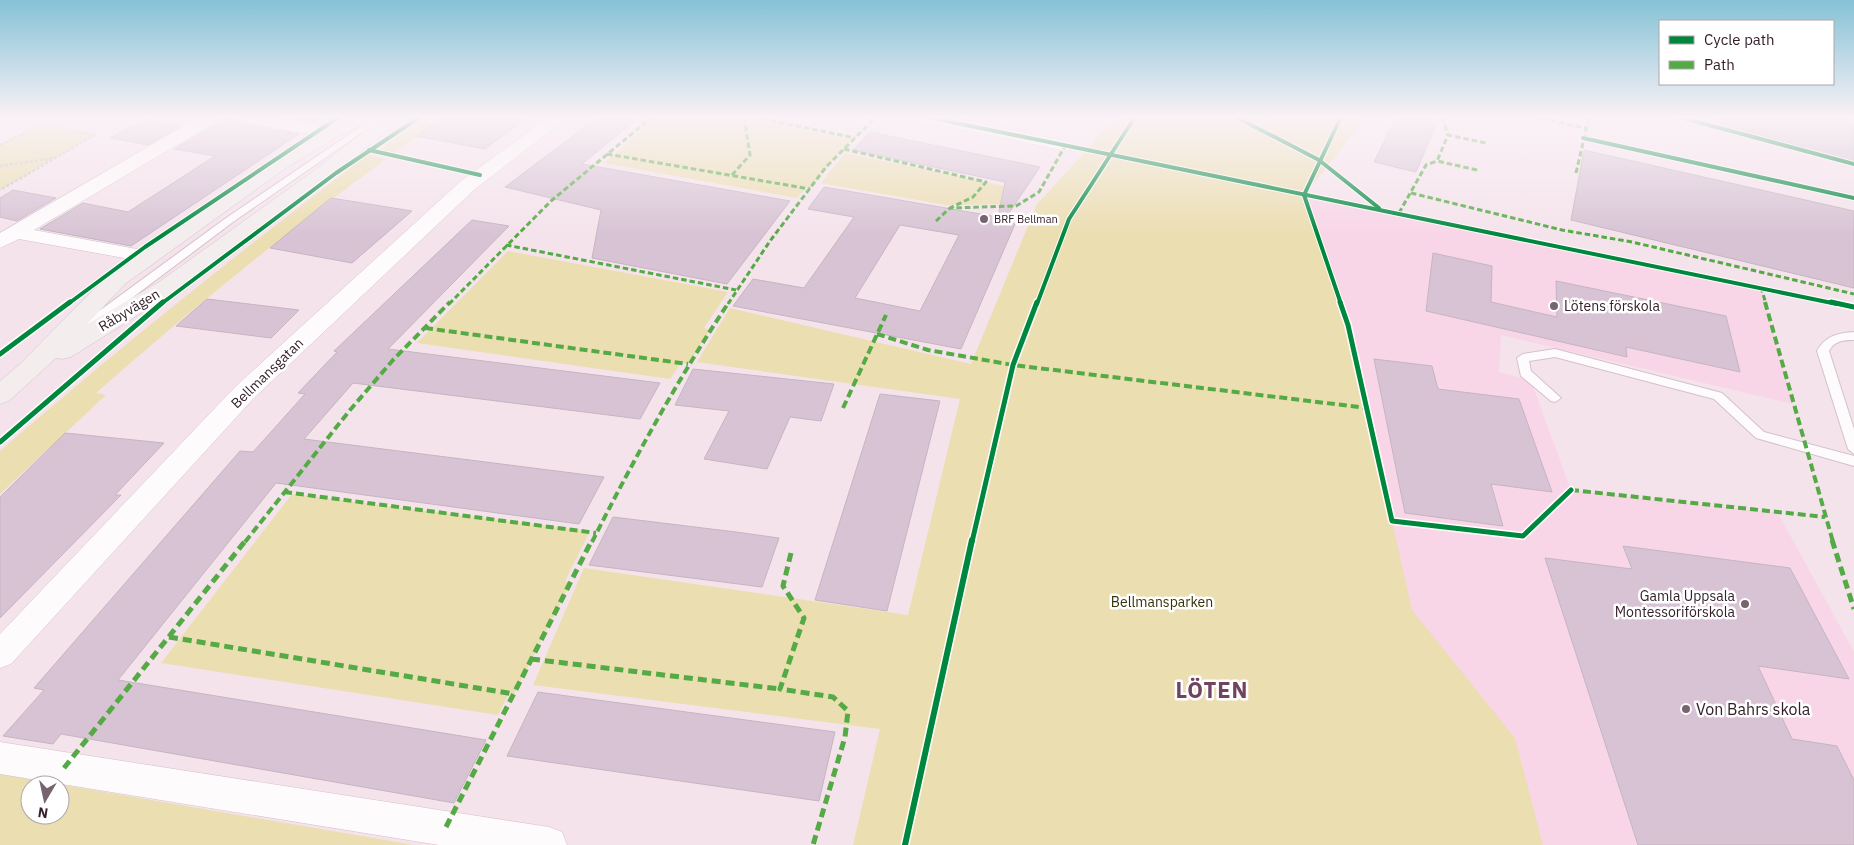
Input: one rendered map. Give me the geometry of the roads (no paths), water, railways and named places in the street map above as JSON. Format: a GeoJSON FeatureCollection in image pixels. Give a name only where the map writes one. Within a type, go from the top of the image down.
{"type":"FeatureCollection","features":[{"type":"Feature","properties":{"kind":"main road","name":"Råbyvägen"},"geometry":{"type":"LineString","coordinates":[[0,395],[28,371],[117,280],[291,156]]}},
{"type":"Feature","properties":{"kind":"main road","name":"Råbyvägen"},"geometry":{"type":"LineString","coordinates":[[28,371],[167,286],[344,156]]}},
{"type":"Feature","properties":{"kind":"street"},"geometry":{"type":"LineString","coordinates":[[0,242],[144,156]]}},
{"type":"Feature","properties":{"kind":"street","name":"Bellmansgatan"},"geometry":{"type":"LineString","coordinates":[[0,656],[244,393],[468,185],[507,156]]}},
{"type":"Feature","properties":{"kind":"street"},"geometry":{"type":"LineString","coordinates":[[26,235],[135,254]]}},
{"type":"Feature","properties":{"kind":"street"},"geometry":{"type":"LineString","coordinates":[[0,758],[549,845]]}},
{"type":"Feature","properties":{"kind":"lane","name":"Råbyvägen"},"geometry":{"type":"LineString","coordinates":[[28,371],[168,264],[319,156]]}},
{"type":"Feature","properties":{"kind":"lane"},"geometry":{"type":"LineString","coordinates":[[1854,336],[1834,338],[1825,346],[1823,351],[1854,449]]}},
{"type":"Feature","properties":{"kind":"lane"},"geometry":{"type":"LineString","coordinates":[[1555,398],[1525,373],[1523,358],[1555,353],[1718,396],[1760,435],[1854,461]]}},
{"type":"Feature","properties":{"kind":"place","name":"BRF Bellman"},"geometry":{"type":"Point","coordinates":[984,219]}},
{"type":"Feature","properties":{"kind":"place","name":"Lötens förskola"},"geometry":{"type":"Point","coordinates":[1554,306]}},
{"type":"Feature","properties":{"kind":"place","name":"Gamla Uppsala Montessoriförskola"},"geometry":{"type":"Point","coordinates":[1745,604]}},
{"type":"Feature","properties":{"kind":"place","name":"Von Bahrs skola"},"geometry":{"type":"Point","coordinates":[1686,709]}},
{"type":"Feature","properties":{"kind":"district","name":"LÖTEN"},"geometry":{"type":"Point","coordinates":[1212,689]}},
{"type":"Feature","properties":{"kind":"park label","name":"Bellmansparken"},"geometry":{"type":"Point","coordinates":[1162,602]}}]}
